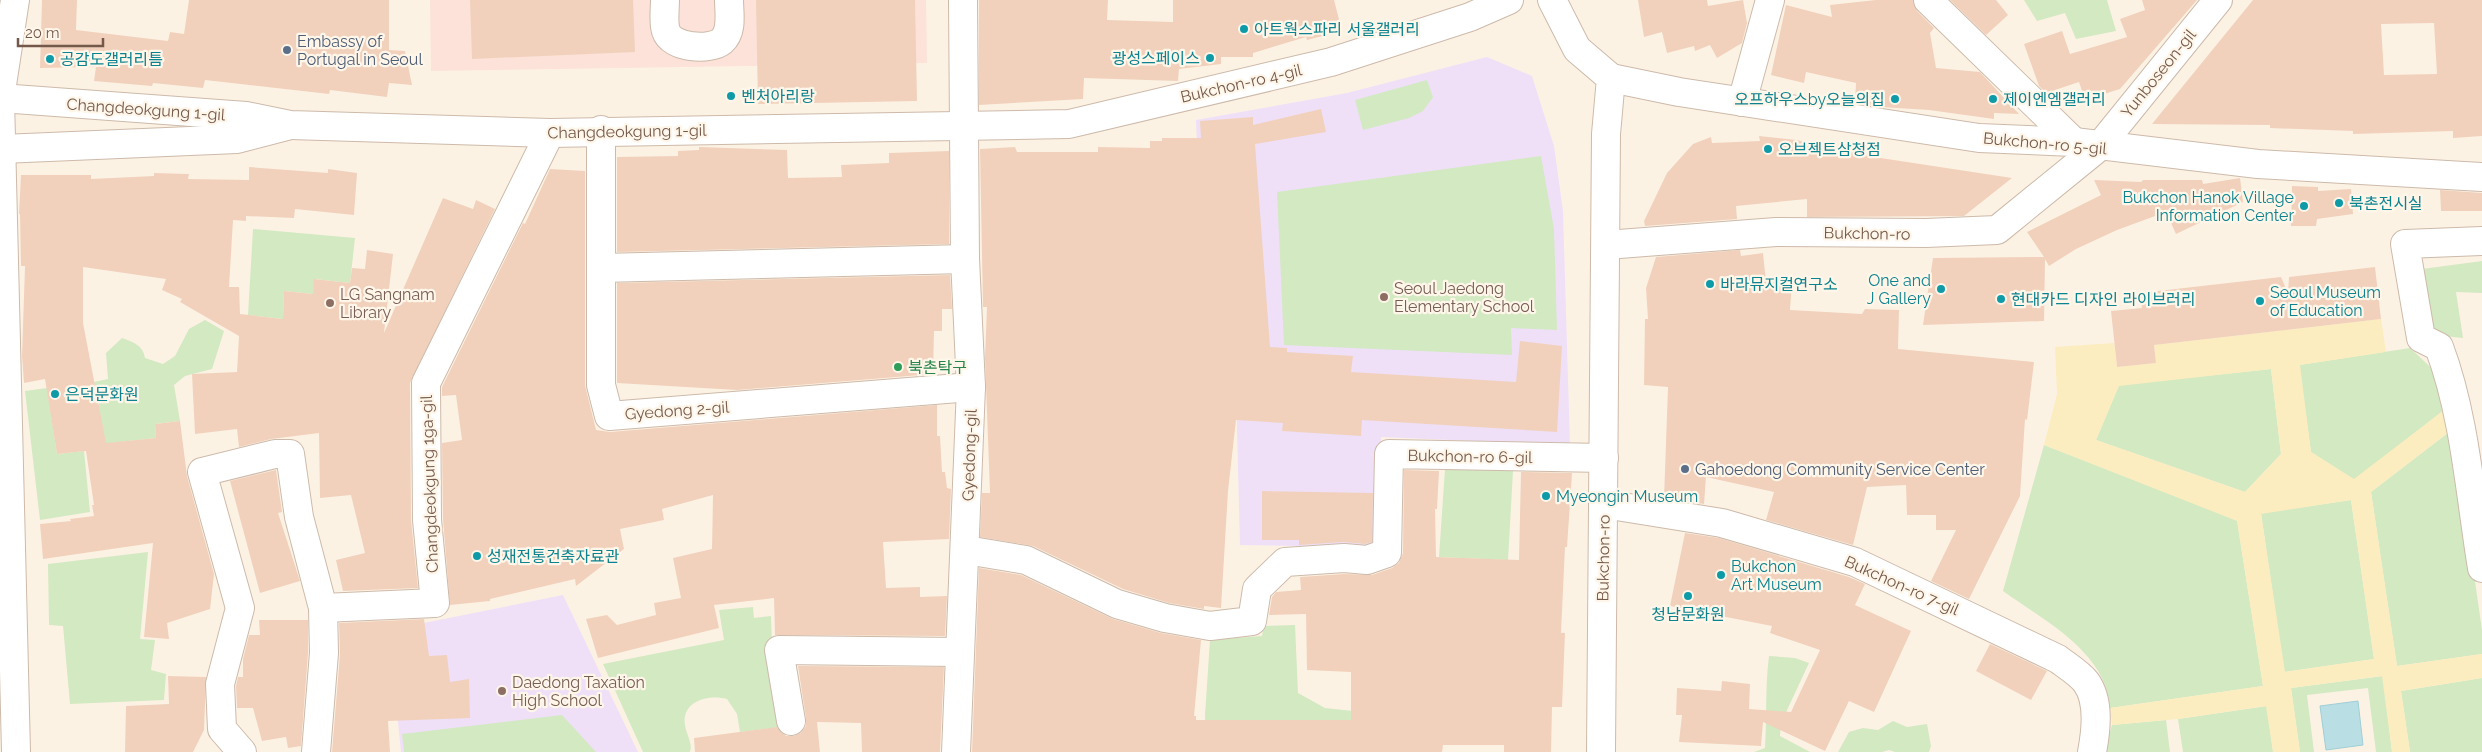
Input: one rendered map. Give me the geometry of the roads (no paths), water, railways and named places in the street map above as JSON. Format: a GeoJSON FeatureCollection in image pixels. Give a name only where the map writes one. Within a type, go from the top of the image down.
{"type":"FeatureCollection","features":[{"type":"Feature","properties":{"kind":"street"},"geometry":{"type":"LineString","coordinates":[[15,0],[0,98],[16,752]]}},
{"type":"Feature","properties":{"kind":"street"},"geometry":{"type":"LineString","coordinates":[[665,0],[666,32],[674,42],[682,46],[713,45],[722,41],[730,27],[729,0]]}},
{"type":"Feature","properties":{"kind":"street","name":"Gyedong-gil"},"geometry":{"type":"LineString","coordinates":[[956,752],[959,652],[966,550],[971,387],[965,258],[963,0]]}},
{"type":"Feature","properties":{"kind":"street","name":"Bukchon-ro 4-gil"},"geometry":{"type":"LineString","coordinates":[[964,126],[1069,124],[1079,122],[1331,62],[1470,17],[1509,0]]}},
{"type":"Feature","properties":{"kind":"street"},"geometry":{"type":"LineString","coordinates":[[1552,0],[1577,49],[1611,78]]}},
{"type":"Feature","properties":{"kind":"street"},"geometry":{"type":"LineString","coordinates":[[1742,102],[1770,0]]}},
{"type":"Feature","properties":{"kind":"street"},"geometry":{"type":"LineString","coordinates":[[1928,0],[2086,144]]}},
{"type":"Feature","properties":{"kind":"street","name":"Yunboseon-gil"},"geometry":{"type":"LineString","coordinates":[[2086,144],[2218,0]]}},
{"type":"Feature","properties":{"kind":"street","name":"Bukchon-ro 5-gil"},"geometry":{"type":"LineString","coordinates":[[1611,78],[1679,92],[1979,138],[2086,144],[2258,164],[2482,177]]}},
{"type":"Feature","properties":{"kind":"street","name":"Bukchon-ro"},"geometry":{"type":"LineString","coordinates":[[1601,752],[1606,134],[1611,78]]}},
{"type":"Feature","properties":{"kind":"street","name":"Changdeokgung 1-gil"},"geometry":{"type":"LineString","coordinates":[[0,98],[246,116],[290,125],[550,132],[964,126]]}},
{"type":"Feature","properties":{"kind":"street","name":"Changdeokgung 1-gil"},"geometry":{"type":"LineString","coordinates":[[2,149],[237,139],[290,125]]}},
{"type":"Feature","properties":{"kind":"street","name":"Gyedong 2-gil"},"geometry":{"type":"LineString","coordinates":[[601,130],[601,385],[609,416],[971,387]]}},
{"type":"Feature","properties":{"kind":"street","name":"Changdeokgung 1ga-gil"},"geometry":{"type":"LineString","coordinates":[[323,608],[435,603],[427,520],[426,383],[550,132]]}},
{"type":"Feature","properties":{"kind":"street","name":"Bukchon-ro"},"geometry":{"type":"LineString","coordinates":[[1606,245],[1776,232],[1926,233],[1996,230],[2086,144]]}},
{"type":"Feature","properties":{"kind":"street"},"geometry":{"type":"LineString","coordinates":[[2482,241],[2405,244],[2421,338],[2439,347],[2448,372],[2460,431],[2482,568]]}},
{"type":"Feature","properties":{"kind":"street"},"geometry":{"type":"LineString","coordinates":[[601,268],[965,258]]}},
{"type":"Feature","properties":{"kind":"street"},"geometry":{"type":"LineString","coordinates":[[242,752],[222,729],[220,684],[240,608],[202,472],[275,454],[290,454],[299,517],[323,608],[324,652],[316,752]]}},
{"type":"Feature","properties":{"kind":"street","name":"Bukchon-ro 6-gil"},"geometry":{"type":"LineString","coordinates":[[966,550],[1026,560],[1117,604],[1165,618],[1210,626],[1252,621],[1257,590],[1285,562],[1344,558],[1367,560],[1387,553],[1389,454],[1604,458]]}},
{"type":"Feature","properties":{"kind":"street","name":"Bukchon-ro 7-gil"},"geometry":{"type":"LineString","coordinates":[[1604,504],[1722,523],[1855,562],[2058,659],[2086,682],[2091,693],[2096,729],[2092,752]]}},
{"type":"Feature","properties":{"kind":"street"},"geometry":{"type":"LineString","coordinates":[[791,720],[779,650],[959,652]]}},
{"type":"Feature","properties":{"kind":"water"},"geometry":{"type":"Polygon","coordinates":[[[2358,701],[2363,745],[2326,750],[2320,706],[2358,701]]]}},
{"type":"Feature","properties":{"kind":"place","name":"아트웍스파리 서울갤러리"},"geometry":{"type":"Point","coordinates":[1244,29]}},
{"type":"Feature","properties":{"kind":"place","name":"Embassy of Portugal in Seoul"},"geometry":{"type":"Point","coordinates":[287,50]}},
{"type":"Feature","properties":{"kind":"place","name":"광성스페이스"},"geometry":{"type":"Point","coordinates":[1210,58]}},
{"type":"Feature","properties":{"kind":"place","name":"공감도갤러리틈"},"geometry":{"type":"Point","coordinates":[50,59]}},
{"type":"Feature","properties":{"kind":"place","name":"벤처아리랑"},"geometry":{"type":"Point","coordinates":[731,96]}},
{"type":"Feature","properties":{"kind":"place","name":"오프하우스by오늘의집"},"geometry":{"type":"Point","coordinates":[1895,99]}},
{"type":"Feature","properties":{"kind":"place","name":"제이엔엠갤러리"},"geometry":{"type":"Point","coordinates":[1993,99]}},
{"type":"Feature","properties":{"kind":"place","name":"오브젝트삼청점"},"geometry":{"type":"Point","coordinates":[1768,149]}},
{"type":"Feature","properties":{"kind":"place","name":"북촌전시실"},"geometry":{"type":"Point","coordinates":[2339,203]}},
{"type":"Feature","properties":{"kind":"place","name":"Bukchon Hanok Village Information Center"},"geometry":{"type":"Point","coordinates":[2304,206]}},
{"type":"Feature","properties":{"kind":"place","name":"바라뮤지컬연구소"},"geometry":{"type":"Point","coordinates":[1710,284]}},
{"type":"Feature","properties":{"kind":"place","name":"One and J Gallery"},"geometry":{"type":"Point","coordinates":[1941,289]}},
{"type":"Feature","properties":{"kind":"place","name":"Seoul Jaedong Elementary School"},"geometry":{"type":"Point","coordinates":[1384,297]}},
{"type":"Feature","properties":{"kind":"place","name":"현대카드 디자인 라이브러리"},"geometry":{"type":"Point","coordinates":[2001,299]}},
{"type":"Feature","properties":{"kind":"place","name":"Seoul Museum of Education"},"geometry":{"type":"Point","coordinates":[2260,301]}},
{"type":"Feature","properties":{"kind":"place","name":"LG Sangnam Library"},"geometry":{"type":"Point","coordinates":[330,303]}},
{"type":"Feature","properties":{"kind":"place","name":"북촌탁구"},"geometry":{"type":"Point","coordinates":[898,367]}},
{"type":"Feature","properties":{"kind":"place","name":"은덕문화원"},"geometry":{"type":"Point","coordinates":[55,394]}},
{"type":"Feature","properties":{"kind":"place","name":"Gahoedong Community Service Center"},"geometry":{"type":"Point","coordinates":[1685,469]}},
{"type":"Feature","properties":{"kind":"place","name":"Myeongin Museum"},"geometry":{"type":"Point","coordinates":[1546,496]}},
{"type":"Feature","properties":{"kind":"place","name":"성재전통건축자료관"},"geometry":{"type":"Point","coordinates":[477,556]}},
{"type":"Feature","properties":{"kind":"place","name":"Bukchon Art Museum"},"geometry":{"type":"Point","coordinates":[1721,575]}},
{"type":"Feature","properties":{"kind":"place","name":"청남문화원"},"geometry":{"type":"Point","coordinates":[1688,596]}},
{"type":"Feature","properties":{"kind":"place","name":"Daedong Taxation High School"},"geometry":{"type":"Point","coordinates":[502,691]}}]}
